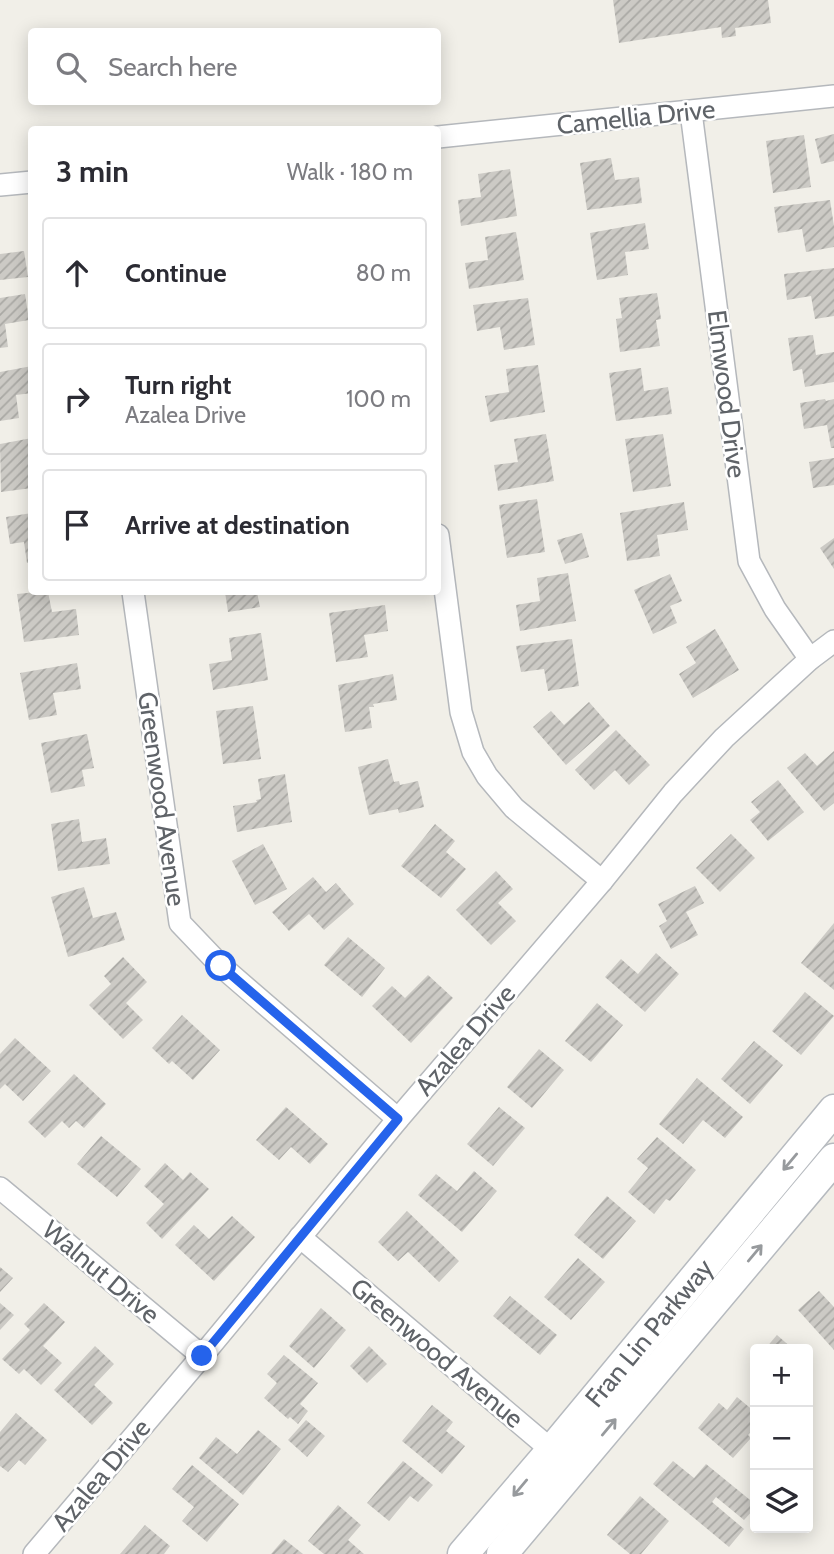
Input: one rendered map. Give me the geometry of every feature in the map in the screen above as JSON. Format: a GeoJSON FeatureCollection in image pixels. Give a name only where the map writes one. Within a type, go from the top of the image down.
{"type":"FeatureCollection","features":[{"type":"Feature","properties":{"kind":"street","name":"Camellia Drive"},"geometry":{"type":"LineString","coordinates":[[441,137],[834,96]]}},
{"type":"Feature","properties":{"kind":"street","name":"Elmwood Drive"},"geometry":{"type":"LineString","coordinates":[[691,112],[749,561],[775,609],[810,659]]}},
{"type":"Feature","properties":{"kind":"street"},"geometry":{"type":"LineString","coordinates":[[0,185],[28,182]]}},
{"type":"Feature","properties":{"kind":"street"},"geometry":{"type":"LineString","coordinates":[[441,558],[461,712],[473,752],[487,776],[514,808],[602,881]]}},
{"type":"Feature","properties":{"kind":"street","name":"Greenwood Avenue"},"geometry":{"type":"LineString","coordinates":[[133,595],[180,923],[221,966],[398,1119]]}},
{"type":"Feature","properties":{"kind":"street","name":"Azalea Drive"},"geometry":{"type":"LineString","coordinates":[[34,1554],[398,1119],[602,881],[673,793],[724,738],[810,659],[834,641]]}},
{"type":"Feature","properties":{"kind":"street","name":"Fran Lin Parkway"},"geometry":{"type":"LineString","coordinates":[[502,1554],[563,1459],[834,1110]]}},
{"type":"Feature","properties":{"kind":"street","name":"Fran Lin Parkway"},"geometry":{"type":"LineString","coordinates":[[463,1554],[563,1459],[834,1159]]}},
{"type":"Feature","properties":{"kind":"street","name":"Walnut Drive"},"geometry":{"type":"LineString","coordinates":[[0,1188],[202,1356]]}},
{"type":"Feature","properties":{"kind":"street","name":"Greenwood Avenue"},"geometry":{"type":"LineString","coordinates":[[300,1237],[563,1459]]}},
{"type":"Feature","properties":{"kind":"building"},"geometry":{"type":"Polygon","coordinates":[[[613,0],[768,0],[771,23],[735,28],[736,36],[722,38],[721,27],[619,43],[613,0]]]}},
{"type":"Feature","properties":{"kind":"building"},"geometry":{"type":"Polygon","coordinates":[[[834,134],[834,161],[821,164],[815,139],[834,134]]]}},
{"type":"Feature","properties":{"kind":"building"},"geometry":{"type":"Polygon","coordinates":[[[804,135],[811,187],[773,193],[766,141],[804,135]]]}},
{"type":"Feature","properties":{"kind":"building"},"geometry":{"type":"Polygon","coordinates":[[[611,158],[615,180],[639,177],[642,203],[587,210],[580,163],[611,158]]]}},
{"type":"Feature","properties":{"kind":"building"},"geometry":{"type":"Polygon","coordinates":[[[510,169],[517,216],[461,226],[458,200],[481,197],[478,174],[510,169]]]}},
{"type":"Feature","properties":{"kind":"building"},"geometry":{"type":"Polygon","coordinates":[[[830,200],[834,247],[806,252],[802,229],[778,233],[774,207],[830,200]]]}},
{"type":"Feature","properties":{"kind":"building"},"geometry":{"type":"Polygon","coordinates":[[[645,223],[649,249],[625,252],[628,275],[597,280],[590,233],[645,223]]]}},
{"type":"Feature","properties":{"kind":"building"},"geometry":{"type":"Polygon","coordinates":[[[516,232],[524,280],[469,289],[465,263],[488,260],[485,237],[516,232]]]}},
{"type":"Feature","properties":{"kind":"building"},"geometry":{"type":"Polygon","coordinates":[[[24,251],[28,277],[0,280],[0,254],[24,251]]]}},
{"type":"Feature","properties":{"kind":"building"},"geometry":{"type":"Polygon","coordinates":[[[834,268],[834,316],[815,319],[811,296],[787,300],[784,274],[834,268]]]}},
{"type":"Feature","properties":{"kind":"building"},"geometry":{"type":"Polygon","coordinates":[[[657,293],[661,319],[656,320],[660,346],[620,352],[616,319],[622,318],[619,298],[657,293]]]}},
{"type":"Feature","properties":{"kind":"building"},"geometry":{"type":"Polygon","coordinates":[[[25,294],[28,320],[5,324],[8,347],[0,348],[0,298],[25,294]]]}},
{"type":"Feature","properties":{"kind":"building"},"geometry":{"type":"Polygon","coordinates":[[[528,298],[535,345],[504,350],[500,327],[477,331],[473,305],[528,298]]]}},
{"type":"Feature","properties":{"kind":"building"},"geometry":{"type":"Polygon","coordinates":[[[813,335],[816,355],[834,352],[834,382],[805,387],[802,369],[793,371],[788,338],[813,335]]]}},
{"type":"Feature","properties":{"kind":"building"},"geometry":{"type":"Polygon","coordinates":[[[538,365],[545,412],[490,422],[485,396],[509,392],[506,369],[538,365]]]}},
{"type":"Feature","properties":{"kind":"building"},"geometry":{"type":"Polygon","coordinates":[[[28,367],[28,394],[16,395],[19,418],[0,421],[0,372],[28,367]]]}},
{"type":"Feature","properties":{"kind":"building"},"geometry":{"type":"Polygon","coordinates":[[[641,368],[644,391],[668,387],[672,414],[616,421],[609,373],[641,368]]]}},
{"type":"Feature","properties":{"kind":"building"},"geometry":{"type":"Polygon","coordinates":[[[834,399],[834,448],[831,448],[827,425],[804,429],[800,403],[834,399]]]}},
{"type":"Feature","properties":{"kind":"building"},"geometry":{"type":"Polygon","coordinates":[[[546,434],[554,481],[498,491],[494,465],[518,462],[514,439],[546,434]]]}},
{"type":"Feature","properties":{"kind":"building"},"geometry":{"type":"Polygon","coordinates":[[[663,434],[671,486],[633,492],[625,439],[663,434]]]}},
{"type":"Feature","properties":{"kind":"building"},"geometry":{"type":"Polygon","coordinates":[[[28,439],[28,489],[1,492],[0,444],[28,439]]]}},
{"type":"Feature","properties":{"kind":"building"},"geometry":{"type":"Polygon","coordinates":[[[834,458],[834,485],[813,488],[809,462],[834,458]]]}},
{"type":"Feature","properties":{"kind":"building"},"geometry":{"type":"Polygon","coordinates":[[[537,499],[545,552],[507,558],[499,505],[537,499]]]}},
{"type":"Feature","properties":{"kind":"building"},"geometry":{"type":"Polygon","coordinates":[[[684,502],[688,530],[657,535],[660,556],[627,561],[620,513],[684,502]]]}},
{"type":"Feature","properties":{"kind":"building"},"geometry":{"type":"Polygon","coordinates":[[[28,514],[28,563],[24,542],[10,544],[6,517],[28,514]]]}},
{"type":"Feature","properties":{"kind":"building"},"geometry":{"type":"Polygon","coordinates":[[[582,533],[589,557],[565,564],[557,540],[582,533]]]}},
{"type":"Feature","properties":{"kind":"building"},"geometry":{"type":"Polygon","coordinates":[[[834,538],[834,569],[820,548],[834,538]]]}},
{"type":"Feature","properties":{"kind":"building"},"geometry":{"type":"Polygon","coordinates":[[[568,573],[576,621],[520,631],[516,605],[540,601],[537,578],[568,573]]]}},
{"type":"Feature","properties":{"kind":"building"},"geometry":{"type":"Polygon","coordinates":[[[670,574],[682,601],[670,606],[677,623],[653,634],[634,590],[670,574]]]}},
{"type":"Feature","properties":{"kind":"building"},"geometry":{"type":"Polygon","coordinates":[[[17,594],[49,595],[52,612],[76,609],[79,635],[24,642],[17,594]]]}},
{"type":"Feature","properties":{"kind":"building"},"geometry":{"type":"Polygon","coordinates":[[[225,595],[258,595],[260,607],[228,612],[225,595]]]}},
{"type":"Feature","properties":{"kind":"building"},"geometry":{"type":"Polygon","coordinates":[[[385,605],[388,631],[364,635],[368,657],[336,662],[329,613],[385,605]]]}},
{"type":"Feature","properties":{"kind":"building"},"geometry":{"type":"Polygon","coordinates":[[[715,629],[739,670],[693,698],[679,674],[696,663],[686,647],[715,629]]]}},
{"type":"Feature","properties":{"kind":"building"},"geometry":{"type":"Polygon","coordinates":[[[261,633],[268,680],[213,690],[209,664],[232,660],[229,638],[261,633]]]}},
{"type":"Feature","properties":{"kind":"building"},"geometry":{"type":"Polygon","coordinates":[[[572,639],[579,686],[548,691],[544,669],[521,672],[516,646],[572,639]]]}},
{"type":"Feature","properties":{"kind":"building"},"geometry":{"type":"Polygon","coordinates":[[[77,663],[81,689],[53,693],[57,715],[29,720],[20,673],[77,663]]]}},
{"type":"Feature","properties":{"kind":"building"},"geometry":{"type":"Polygon","coordinates":[[[393,674],[397,700],[369,707],[372,728],[345,732],[338,685],[393,674]]]}},
{"type":"Feature","properties":{"kind":"building"},"geometry":{"type":"Polygon","coordinates":[[[589,702],[610,726],[566,765],[533,727],[551,711],[564,725],[589,702]]]}},
{"type":"Feature","properties":{"kind":"building"},"geometry":{"type":"Polygon","coordinates":[[[253,706],[261,759],[223,764],[216,711],[253,706]]]}},
{"type":"Feature","properties":{"kind":"building"},"geometry":{"type":"Polygon","coordinates":[[[616,730],[650,765],[629,785],[615,770],[594,790],[575,770],[616,730]]]}},
{"type":"Feature","properties":{"kind":"building"},"geometry":{"type":"Polygon","coordinates":[[[87,734],[94,768],[82,770],[85,786],[51,793],[41,743],[87,734]]]}},
{"type":"Feature","properties":{"kind":"building"},"geometry":{"type":"Polygon","coordinates":[[[834,751],[834,803],[824,811],[787,768],[805,753],[817,766],[834,751]]]}},
{"type":"Feature","properties":{"kind":"building"},"geometry":{"type":"Polygon","coordinates":[[[388,759],[394,782],[399,781],[400,785],[418,781],[424,807],[399,813],[398,809],[369,815],[358,767],[388,759]]]}},
{"type":"Feature","properties":{"kind":"building"},"geometry":{"type":"Polygon","coordinates":[[[285,774],[292,822],[237,832],[233,806],[261,799],[258,779],[285,774]]]}},
{"type":"Feature","properties":{"kind":"building"},"geometry":{"type":"Polygon","coordinates":[[[778,780],[804,812],[768,841],[750,820],[760,812],[751,802],[778,780]]]}},
{"type":"Feature","properties":{"kind":"building"},"geometry":{"type":"Polygon","coordinates":[[[79,819],[82,842],[106,838],[110,864],[58,871],[51,824],[79,819]]]}},
{"type":"Feature","properties":{"kind":"building"},"geometry":{"type":"Polygon","coordinates":[[[435,824],[455,841],[446,852],[466,869],[441,898],[401,866],[435,824]]]}},
{"type":"Feature","properties":{"kind":"building"},"geometry":{"type":"Polygon","coordinates":[[[731,834],[755,858],[720,892],[696,868],[731,834]]]}},
{"type":"Feature","properties":{"kind":"building"},"geometry":{"type":"Polygon","coordinates":[[[263,844],[287,889],[255,905],[232,861],[263,844]]]}},
{"type":"Feature","properties":{"kind":"building"},"geometry":{"type":"Polygon","coordinates":[[[496,871],[513,889],[498,903],[516,921],[491,945],[456,910],[496,871]]]}},
{"type":"Feature","properties":{"kind":"building"},"geometry":{"type":"Polygon","coordinates":[[[313,877],[326,892],[336,883],[354,904],[324,930],[309,914],[289,931],[272,912],[313,877]]]}},
{"type":"Feature","properties":{"kind":"building"},"geometry":{"type":"Polygon","coordinates":[[[695,886],[704,903],[686,912],[698,935],[671,949],[659,926],[667,921],[658,904],[695,886]]]}},
{"type":"Feature","properties":{"kind":"building"},"geometry":{"type":"Polygon","coordinates":[[[84,887],[93,918],[116,912],[125,940],[68,957],[51,897],[84,887]]]}},
{"type":"Feature","properties":{"kind":"building"},"geometry":{"type":"Polygon","coordinates":[[[834,923],[834,990],[801,963],[834,923]]]}},
{"type":"Feature","properties":{"kind":"building"},"geometry":{"type":"Polygon","coordinates":[[[348,937],[385,968],[362,997],[324,965],[348,937]]]}},
{"type":"Feature","properties":{"kind":"building"},"geometry":{"type":"Polygon","coordinates":[[[656,953],[679,974],[645,1012],[605,977],[621,959],[638,974],[656,953]]]}},
{"type":"Feature","properties":{"kind":"building"},"geometry":{"type":"Polygon","coordinates":[[[123,957],[147,982],[126,1003],[143,1020],[123,1039],[89,1005],[111,984],[104,976],[123,957]]]}},
{"type":"Feature","properties":{"kind":"building"},"geometry":{"type":"Polygon","coordinates":[[[428,975],[453,998],[411,1043],[372,1006],[392,986],[405,998],[428,975]]]}},
{"type":"Feature","properties":{"kind":"building"},"geometry":{"type":"Polygon","coordinates":[[[805,992],[834,1016],[801,1055],[772,1031],[805,992]]]}},
{"type":"Feature","properties":{"kind":"building"},"geometry":{"type":"Polygon","coordinates":[[[597,1003],[623,1025],[591,1062],[565,1041],[597,1003]]]}},
{"type":"Feature","properties":{"kind":"building"},"geometry":{"type":"Polygon","coordinates":[[[182,1015],[220,1050],[193,1080],[172,1061],[169,1064],[152,1048],[182,1015]]]}},
{"type":"Feature","properties":{"kind":"building"},"geometry":{"type":"Polygon","coordinates":[[[15,1038],[51,1071],[23,1101],[5,1084],[0,1089],[0,1054],[15,1038]]]}},
{"type":"Feature","properties":{"kind":"building"},"geometry":{"type":"Polygon","coordinates":[[[754,1041],[783,1065],[750,1104],[721,1079],[754,1041]]]}},
{"type":"Feature","properties":{"kind":"building"},"geometry":{"type":"Polygon","coordinates":[[[539,1049],[564,1070],[532,1108],[507,1087],[539,1049]]]}},
{"type":"Feature","properties":{"kind":"building"},"geometry":{"type":"Polygon","coordinates":[[[74,1074],[106,1104],[84,1128],[76,1121],[69,1128],[62,1121],[45,1138],[28,1122],[74,1074]]]}},
{"type":"Feature","properties":{"kind":"building"},"geometry":{"type":"Polygon","coordinates":[[[697,1078],[743,1117],[725,1138],[703,1120],[683,1144],[659,1124],[697,1078]]]}},
{"type":"Feature","properties":{"kind":"building"},"geometry":{"type":"Polygon","coordinates":[[[286,1107],[328,1144],[310,1164],[291,1147],[279,1160],[256,1140],[286,1107]]]}},
{"type":"Feature","properties":{"kind":"building"},"geometry":{"type":"Polygon","coordinates":[[[499,1107],[525,1128],[493,1166],[467,1144],[499,1107]]]}},
{"type":"Feature","properties":{"kind":"building"},"geometry":{"type":"Polygon","coordinates":[[[101,1136],[141,1169],[117,1197],[77,1164],[101,1136]]]}},
{"type":"Feature","properties":{"kind":"building"},"geometry":{"type":"Polygon","coordinates":[[[657,1137],[696,1170],[670,1201],[666,1199],[654,1214],[628,1192],[648,1168],[637,1159],[657,1137]]]}},
{"type":"Feature","properties":{"kind":"building"},"geometry":{"type":"Polygon","coordinates":[[[165,1163],[183,1180],[190,1172],[209,1189],[162,1239],[146,1223],[164,1204],[144,1186],[165,1163]]]}},
{"type":"Feature","properties":{"kind":"building"},"geometry":{"type":"Polygon","coordinates":[[[474,1171],[497,1191],[462,1232],[418,1195],[436,1174],[457,1191],[474,1171]]]}},
{"type":"Feature","properties":{"kind":"building"},"geometry":{"type":"Polygon","coordinates":[[[607,1196],[636,1221],[603,1259],[574,1235],[607,1196]]]}},
{"type":"Feature","properties":{"kind":"building"},"geometry":{"type":"Polygon","coordinates":[[[407,1211],[459,1261],[439,1282],[408,1252],[398,1261],[378,1242],[407,1211]]]}},
{"type":"Feature","properties":{"kind":"building"},"geometry":{"type":"Polygon","coordinates":[[[232,1216],[255,1237],[214,1281],[175,1245],[194,1225],[209,1239],[232,1216]]]}},
{"type":"Feature","properties":{"kind":"building"},"geometry":{"type":"Polygon","coordinates":[[[578,1258],[605,1282],[571,1320],[544,1297],[578,1258]]]}},
{"type":"Feature","properties":{"kind":"building"},"geometry":{"type":"Polygon","coordinates":[[[0,1267],[13,1278],[0,1292],[0,1267]]]}},
{"type":"Feature","properties":{"kind":"building"},"geometry":{"type":"Polygon","coordinates":[[[819,1291],[834,1307],[834,1350],[798,1310],[819,1291]]]}},
{"type":"Feature","properties":{"kind":"building"},"geometry":{"type":"Polygon","coordinates":[[[510,1296],[557,1335],[540,1355],[493,1316],[510,1296]]]}},
{"type":"Feature","properties":{"kind":"building"},"geometry":{"type":"Polygon","coordinates":[[[0,1303],[14,1315],[0,1330],[0,1303]]]}},
{"type":"Feature","properties":{"kind":"building"},"geometry":{"type":"Polygon","coordinates":[[[44,1303],[65,1322],[43,1346],[62,1363],[41,1385],[24,1369],[19,1374],[2,1359],[30,1330],[24,1324],[44,1303]]]}},
{"type":"Feature","properties":{"kind":"building"},"geometry":{"type":"Polygon","coordinates":[[[321,1308],[346,1330],[314,1368],[289,1346],[321,1308]]]}},
{"type":"Feature","properties":{"kind":"building"},"geometry":{"type":"Polygon","coordinates":[[[777,1335],[787,1344],[769,1344],[777,1335]]]}},
{"type":"Feature","properties":{"kind":"building"},"geometry":{"type":"Polygon","coordinates":[[[95,1346],[114,1364],[94,1385],[113,1403],[92,1425],[54,1390],[95,1346]]]}},
{"type":"Feature","properties":{"kind":"building"},"geometry":{"type":"Polygon","coordinates":[[[369,1346],[387,1364],[367,1383],[350,1366],[369,1346]]]}},
{"type":"Feature","properties":{"kind":"building"},"geometry":{"type":"Polygon","coordinates":[[[284,1355],[318,1383],[300,1404],[308,1411],[298,1424],[290,1417],[288,1419],[264,1398],[277,1383],[267,1374],[284,1355]]]}},
{"type":"Feature","properties":{"kind":"building"},"geometry":{"type":"Polygon","coordinates":[[[737,1397],[750,1408],[750,1439],[733,1458],[698,1428],[719,1403],[727,1410],[737,1397]]]}},
{"type":"Feature","properties":{"kind":"building"},"geometry":{"type":"Polygon","coordinates":[[[432,1405],[453,1422],[446,1431],[465,1446],[442,1474],[402,1441],[432,1405]]]}},
{"type":"Feature","properties":{"kind":"building"},"geometry":{"type":"Polygon","coordinates":[[[16,1413],[47,1440],[25,1465],[19,1460],[8,1472],[0,1466],[0,1432],[16,1413]]]}},
{"type":"Feature","properties":{"kind":"building"},"geometry":{"type":"Polygon","coordinates":[[[306,1420],[325,1436],[307,1457],[288,1440],[306,1420]]]}},
{"type":"Feature","properties":{"kind":"building"},"geometry":{"type":"Polygon","coordinates":[[[258,1430],[281,1449],[243,1495],[199,1458],[216,1437],[237,1454],[258,1430]]]}},
{"type":"Feature","properties":{"kind":"building"},"geometry":{"type":"Polygon","coordinates":[[[403,1461],[433,1485],[418,1502],[410,1496],[389,1521],[367,1503],[403,1461]]]}},
{"type":"Feature","properties":{"kind":"building"},"geometry":{"type":"Polygon","coordinates":[[[673,1461],[694,1478],[706,1464],[750,1500],[750,1513],[744,1520],[716,1497],[712,1502],[744,1529],[729,1547],[653,1484],[673,1461]]]}},
{"type":"Feature","properties":{"kind":"building"},"geometry":{"type":"Polygon","coordinates":[[[192,1465],[239,1504],[207,1542],[182,1521],[194,1507],[172,1489],[192,1465]]]}},
{"type":"Feature","properties":{"kind":"building"},"geometry":{"type":"Polygon","coordinates":[[[640,1496],[669,1521],[641,1554],[630,1554],[607,1535],[640,1496]]]}},
{"type":"Feature","properties":{"kind":"building"},"geometry":{"type":"Polygon","coordinates":[[[338,1505],[361,1525],[348,1540],[364,1554],[324,1554],[308,1541],[338,1505]]]}},
{"type":"Feature","properties":{"kind":"building"},"geometry":{"type":"Polygon","coordinates":[[[145,1525],[170,1546],[164,1554],[120,1554],[145,1525]]]}},
{"type":"Feature","properties":{"kind":"building"},"geometry":{"type":"Polygon","coordinates":[[[284,1539],[303,1554],[271,1554],[284,1539]]]}},
{"type":"Feature","properties":{"kind":"route"},"geometry":{"type":"LineString","coordinates":[[202,1356],[398,1119],[221,966]]}}]}
